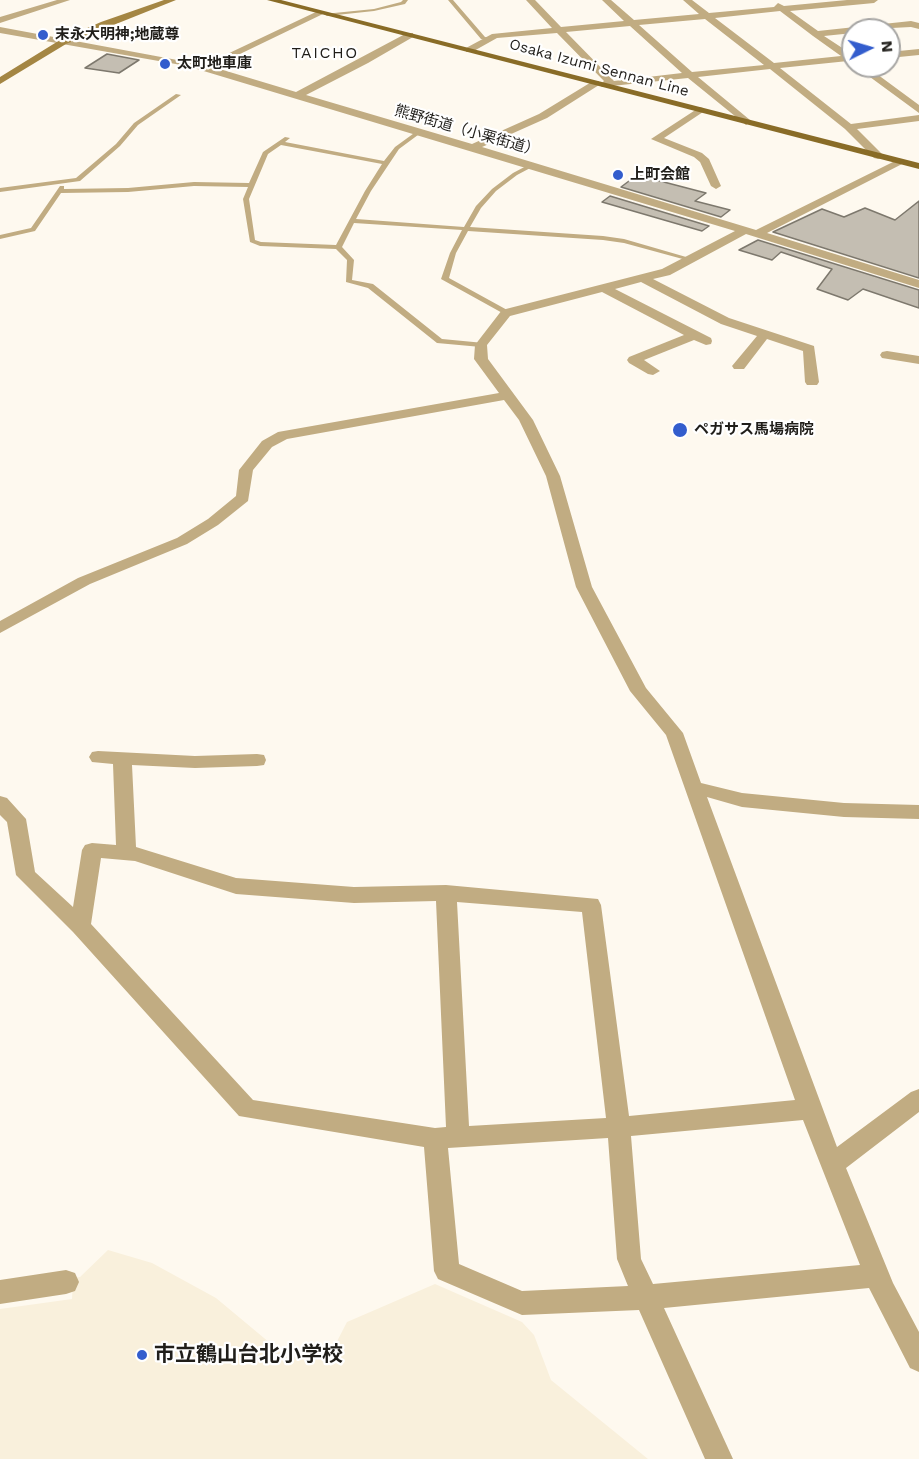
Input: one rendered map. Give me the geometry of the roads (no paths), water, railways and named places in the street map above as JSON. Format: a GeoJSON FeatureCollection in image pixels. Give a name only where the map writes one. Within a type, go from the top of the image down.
{"type":"FeatureCollection","features":[{"type":"Feature","properties":{"kind":"main road","name":"Osaka Izumi Sennan Line"},"geometry":{"type":"LineString","coordinates":[[271,0],[919,166]]}},
{"type":"Feature","properties":{"kind":"street"},"geometry":{"type":"LineString","coordinates":[[0,20],[66,0]]}},
{"type":"Feature","properties":{"kind":"street"},"geometry":{"type":"LineString","coordinates":[[0,81],[63,42],[104,24],[172,0]]}},
{"type":"Feature","properties":{"kind":"street"},"geometry":{"type":"LineString","coordinates":[[471,148],[543,116],[601,84],[610,82],[530,0]]}},
{"type":"Feature","properties":{"kind":"street"},"geometry":{"type":"LineString","coordinates":[[606,0],[746,122]]}},
{"type":"Feature","properties":{"kind":"street"},"geometry":{"type":"LineString","coordinates":[[687,0],[849,127],[878,156]]}},
{"type":"Feature","properties":{"kind":"street"},"geometry":{"type":"LineString","coordinates":[[770,0],[841,51]]}},
{"type":"Feature","properties":{"kind":"street"},"geometry":{"type":"LineString","coordinates":[[469,50],[495,36],[874,0]]}},
{"type":"Feature","properties":{"kind":"street"},"geometry":{"type":"LineString","coordinates":[[204,68],[324,13]]}},
{"type":"Feature","properties":{"kind":"street"},"geometry":{"type":"LineString","coordinates":[[901,25],[919,26]]}},
{"type":"Feature","properties":{"kind":"street","name":"熊野街道（小栗街道）"},"geometry":{"type":"LineString","coordinates":[[0,30],[134,53],[204,68],[532,165],[919,284]]}},
{"type":"Feature","properties":{"kind":"street"},"geometry":{"type":"LineString","coordinates":[[816,34],[841,31]]}},
{"type":"Feature","properties":{"kind":"street"},"geometry":{"type":"LineString","coordinates":[[296,96],[410,35]]}},
{"type":"Feature","properties":{"kind":"street"},"geometry":{"type":"LineString","coordinates":[[901,53],[918,52]]}},
{"type":"Feature","properties":{"kind":"street"},"geometry":{"type":"LineString","coordinates":[[601,84],[841,60]]}},
{"type":"Feature","properties":{"kind":"street"},"geometry":{"type":"LineString","coordinates":[[876,78],[919,110]]}},
{"type":"Feature","properties":{"kind":"street"},"geometry":{"type":"LineString","coordinates":[[700,110],[656,139],[698,155],[705,161],[717,186]]}},
{"type":"Feature","properties":{"kind":"street"},"geometry":{"type":"LineString","coordinates":[[849,127],[919,118]]}},
{"type":"Feature","properties":{"kind":"street"},"geometry":{"type":"LineString","coordinates":[[901,162],[666,272],[506,313],[481,345],[482,359],[526,420],[553,476],[584,587],[639,691],[674,733],[810,1109],[876,1275],[919,1359]]}},
{"type":"Feature","properties":{"kind":"street"},"geometry":{"type":"LineString","coordinates":[[643,278],[687,303],[764,335],[809,349],[812,382]]}},
{"type":"Feature","properties":{"kind":"street"},"geometry":{"type":"LineString","coordinates":[[604,288],[701,338],[634,360],[653,371]]}},
{"type":"Feature","properties":{"kind":"street"},"geometry":{"type":"LineString","coordinates":[[739,366],[764,335]]}},
{"type":"Feature","properties":{"kind":"street"},"geometry":{"type":"LineString","coordinates":[[887,355],[919,360]]}},
{"type":"Feature","properties":{"kind":"street"},"geometry":{"type":"LineString","coordinates":[[0,628],[84,582],[182,541],[213,522],[243,498],[246,470],[267,444],[283,435],[508,395]]}},
{"type":"Feature","properties":{"kind":"street"},"geometry":{"type":"LineString","coordinates":[[99,757],[195,762],[257,760]]}},
{"type":"Feature","properties":{"kind":"street"},"geometry":{"type":"LineString","coordinates":[[122,758],[126,854]]}},
{"type":"Feature","properties":{"kind":"street"},"geometry":{"type":"LineString","coordinates":[[693,787],[742,800],[844,810],[919,812]]}},
{"type":"Feature","properties":{"kind":"street"},"geometry":{"type":"LineString","coordinates":[[0,803],[16,819],[26,875],[80,926],[247,1109],[447,1137],[619,1126],[810,1109]]}},
{"type":"Feature","properties":{"kind":"street"},"geometry":{"type":"LineString","coordinates":[[80,926],[92,850],[135,854],[236,886],[354,895],[446,893],[591,904],[619,1126],[629,1259],[719,1459]]}},
{"type":"Feature","properties":{"kind":"street"},"geometry":{"type":"LineString","coordinates":[[446,893],[447,1271],[522,1303],[646,1297],[876,1275]]}},
{"type":"Feature","properties":{"kind":"street"},"geometry":{"type":"LineString","coordinates":[[832,1164],[919,1099]]}},
{"type":"Feature","properties":{"kind":"street"},"geometry":{"type":"LineString","coordinates":[[0,1292],[66,1282]]}},
{"type":"Feature","properties":{"kind":"lane"},"geometry":{"type":"LineString","coordinates":[[324,13],[374,10],[403,3],[406,0]]}},
{"type":"Feature","properties":{"kind":"lane"},"geometry":{"type":"LineString","coordinates":[[450,0],[483,38],[490,39]]}},
{"type":"Feature","properties":{"kind":"lane"},"geometry":{"type":"LineString","coordinates":[[0,190],[78,180],[118,145],[136,124],[178,95]]}},
{"type":"Feature","properties":{"kind":"lane"},"geometry":{"type":"LineString","coordinates":[[338,247],[386,163],[397,148],[419,132]]}},
{"type":"Feature","properties":{"kind":"lane"},"geometry":{"type":"LineString","coordinates":[[386,163],[284,141],[266,153],[246,199],[252,241],[260,244],[338,247],[351,260],[348,280],[370,286],[440,341],[481,345]]}},
{"type":"Feature","properties":{"kind":"lane"},"geometry":{"type":"LineString","coordinates":[[506,313],[445,279],[453,253],[478,207],[494,190],[515,174],[532,165]]}},
{"type":"Feature","properties":{"kind":"lane"},"geometry":{"type":"LineString","coordinates":[[0,237],[33,230],[67,182]]}},
{"type":"Feature","properties":{"kind":"lane"},"geometry":{"type":"LineString","coordinates":[[59,191],[128,190],[194,183],[251,185]]}},
{"type":"Feature","properties":{"kind":"lane"},"geometry":{"type":"LineString","coordinates":[[352,220],[624,241],[690,259]]}},
{"type":"Feature","properties":{"kind":"place","name":"末永大明神;地蔵尊"},"geometry":{"type":"Point","coordinates":[43,35]}},
{"type":"Feature","properties":{"kind":"place","name":"太町地車庫"},"geometry":{"type":"Point","coordinates":[165,64]}},
{"type":"Feature","properties":{"kind":"place","name":"上町会館"},"geometry":{"type":"Point","coordinates":[618,175]}},
{"type":"Feature","properties":{"kind":"place","name":"ペガサス馬場病院"},"geometry":{"type":"Point","coordinates":[680,430]}},
{"type":"Feature","properties":{"kind":"place","name":"市立鶴山台北小学校"},"geometry":{"type":"Point","coordinates":[142,1355]}},
{"type":"Feature","properties":{"kind":"district","name":"TAICHO"},"geometry":{"type":"Point","coordinates":[325,53]}}]}
